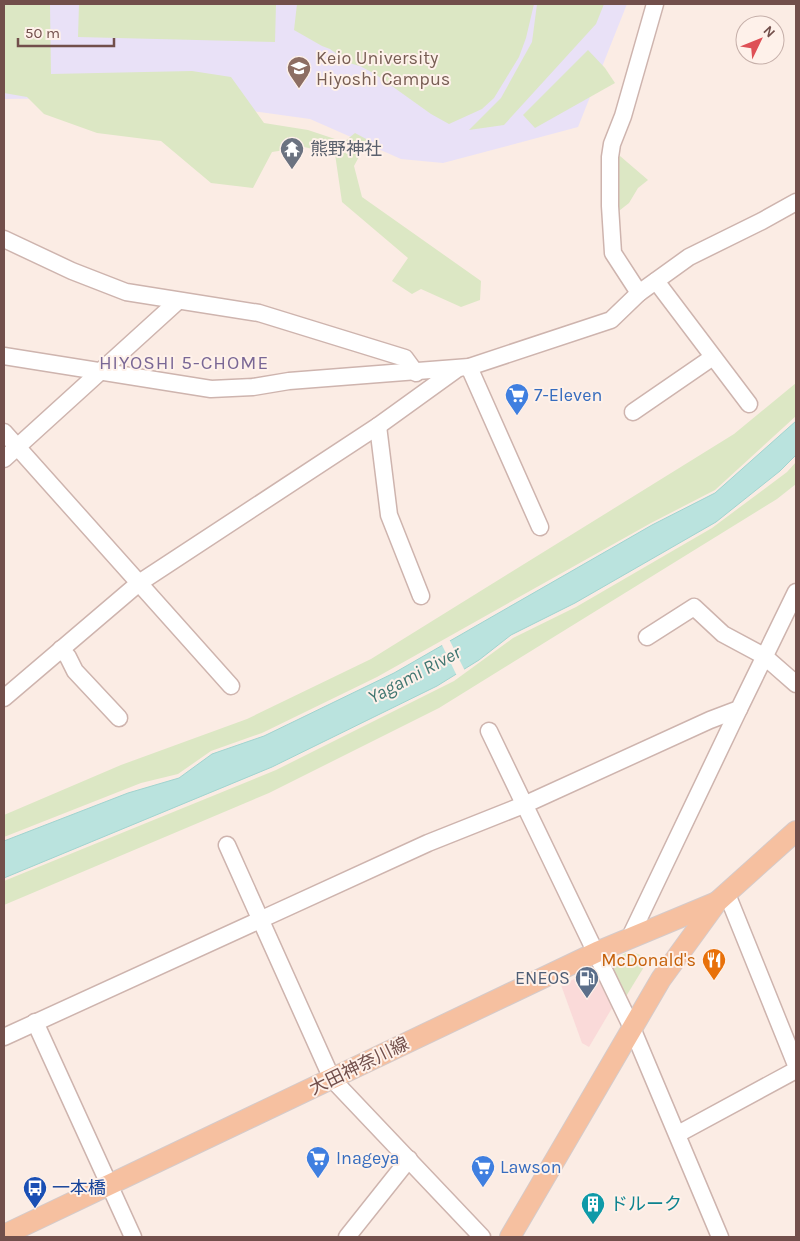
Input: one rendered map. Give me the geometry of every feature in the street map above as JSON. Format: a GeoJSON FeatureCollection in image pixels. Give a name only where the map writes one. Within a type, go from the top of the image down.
{"type":"FeatureCollection","features":[{"type":"Feature","properties":{"kind":"main road"},"geometry":{"type":"LineString","coordinates":[[510,1237],[661,979],[722,898],[796,831]]}},
{"type":"Feature","properties":{"kind":"main road","name":"大田神奈川線"},"geometry":{"type":"LineString","coordinates":[[4,1235],[597,952],[722,898]]}},
{"type":"Feature","properties":{"kind":"street"},"geometry":{"type":"LineString","coordinates":[[639,294],[613,253],[610,206],[610,156],[655,4]]}},
{"type":"Feature","properties":{"kind":"street"},"geometry":{"type":"LineString","coordinates":[[4,356],[211,389],[253,387],[289,381],[464,368],[611,320],[639,294],[689,257],[796,202]]}},
{"type":"Feature","properties":{"kind":"street"},"geometry":{"type":"LineString","coordinates":[[5,241],[72,272],[126,292],[259,313],[405,358],[416,372]]}},
{"type":"Feature","properties":{"kind":"street"},"geometry":{"type":"LineString","coordinates":[[656,281],[749,404]]}},
{"type":"Feature","properties":{"kind":"street"},"geometry":{"type":"LineString","coordinates":[[4,459],[178,301]]}},
{"type":"Feature","properties":{"kind":"street"},"geometry":{"type":"LineString","coordinates":[[633,412],[713,357]]}},
{"type":"Feature","properties":{"kind":"street"},"geometry":{"type":"LineString","coordinates":[[4,698],[139,583],[464,368]]}},
{"type":"Feature","properties":{"kind":"street"},"geometry":{"type":"LineString","coordinates":[[464,368],[540,527]]}},
{"type":"Feature","properties":{"kind":"street"},"geometry":{"type":"LineString","coordinates":[[378,426],[389,515],[421,596]]}},
{"type":"Feature","properties":{"kind":"street"},"geometry":{"type":"LineString","coordinates":[[4,432],[231,686]]}},
{"type":"Feature","properties":{"kind":"street"},"geometry":{"type":"LineString","coordinates":[[630,937],[796,592]]}},
{"type":"Feature","properties":{"kind":"street"},"geometry":{"type":"LineString","coordinates":[[647,637],[694,607],[723,634],[764,656],[796,684]]}},
{"type":"Feature","properties":{"kind":"street"},"geometry":{"type":"LineString","coordinates":[[61,649],[68,657],[75,671],[118,718]]}},
{"type":"Feature","properties":{"kind":"street"},"geometry":{"type":"LineString","coordinates":[[4,1037],[428,843],[526,804],[710,720],[739,709]]}},
{"type":"Feature","properties":{"kind":"street"},"geometry":{"type":"LineString","coordinates":[[489,731],[526,804],[632,1028],[720,1237]]}},
{"type":"Feature","properties":{"kind":"street"},"geometry":{"type":"LineString","coordinates":[[227,845],[332,1079],[482,1237]]}},
{"type":"Feature","properties":{"kind":"street"},"geometry":{"type":"LineString","coordinates":[[722,898],[796,1065]]}},
{"type":"Feature","properties":{"kind":"street"},"geometry":{"type":"LineString","coordinates":[[35,1022],[133,1237]]}},
{"type":"Feature","properties":{"kind":"street"},"geometry":{"type":"LineString","coordinates":[[678,1134],[796,1070]]}},
{"type":"Feature","properties":{"kind":"street"},"geometry":{"type":"LineString","coordinates":[[347,1237],[409,1159]]}},
{"type":"Feature","properties":{"kind":"shaded area","name":"Keio University Hiyoshi Campus"},"geometry":{"type":"Polygon","coordinates":[[[4,4],[627,4],[578,127],[443,163],[401,159],[310,119],[152,97],[4,99],[4,4]]]}},
{"type":"Feature","properties":{"kind":"shaded area"},"geometry":{"type":"Polygon","coordinates":[[[594,970],[612,1008],[589,1047],[582,1043],[561,985],[594,970]]]}},
{"type":"Feature","properties":{"kind":"green space"},"geometry":{"type":"Polygon","coordinates":[[[4,4],[50,4],[51,74],[192,71],[231,77],[264,123],[308,130],[344,142],[355,133],[368,140],[354,166],[362,197],[481,281],[480,300],[461,307],[421,289],[412,294],[392,281],[408,258],[342,202],[335,154],[304,147],[272,152],[253,188],[211,183],[161,141],[97,133],[44,114],[27,97],[4,93],[4,4]]]}},
{"type":"Feature","properties":{"kind":"green space"},"geometry":{"type":"Polygon","coordinates":[[[79,4],[276,4],[275,42],[78,37],[79,4]]]}},
{"type":"Feature","properties":{"kind":"green space"},"geometry":{"type":"Polygon","coordinates":[[[297,4],[534,4],[526,38],[519,57],[494,98],[482,109],[449,124],[431,114],[375,74],[360,66],[349,63],[330,49],[294,30],[297,4]]]}},
{"type":"Feature","properties":{"kind":"green space"},"geometry":{"type":"Polygon","coordinates":[[[537,4],[604,4],[596,24],[504,125],[469,130],[501,98],[532,42],[537,4]]]}},
{"type":"Feature","properties":{"kind":"green space"},"geometry":{"type":"Polygon","coordinates":[[[588,50],[605,68],[615,83],[535,128],[523,115],[588,50]]]}},
{"type":"Feature","properties":{"kind":"green space"},"geometry":{"type":"Polygon","coordinates":[[[620,156],[648,180],[638,188],[629,203],[615,214],[613,160],[620,156]]]}},
{"type":"Feature","properties":{"kind":"green space"},"geometry":{"type":"Polygon","coordinates":[[[796,383],[796,416],[715,490],[651,523],[377,677],[262,733],[211,751],[178,774],[141,783],[4,837],[4,815],[121,765],[247,719],[371,659],[734,434],[796,383]]]}},
{"type":"Feature","properties":{"kind":"green space"},"geometry":{"type":"Polygon","coordinates":[[[796,462],[796,484],[777,499],[439,708],[269,793],[4,905],[4,881],[276,770],[454,681],[513,638],[576,607],[712,528],[787,472],[796,462]]]}},
{"type":"Feature","properties":{"kind":"green space"},"geometry":{"type":"Polygon","coordinates":[[[633,952],[645,957],[647,962],[625,998],[608,962],[626,953],[633,952]]]}},
{"type":"Feature","properties":{"kind":"water","name":"Yagami River"},"geometry":{"type":"Polygon","coordinates":[[[796,421],[796,455],[780,471],[716,522],[575,603],[511,635],[479,660],[437,686],[272,767],[4,878],[4,841],[128,793],[179,778],[212,754],[264,736],[394,673],[652,525],[715,493],[796,421]]]}},
{"type":"Feature","properties":{"kind":"pier"},"geometry":{"type":"Polygon","coordinates":[[[449,639],[465,671],[457,676],[441,643],[449,639]]]}},
{"type":"Feature","properties":{"kind":"place","name":"Keio University Hiyoshi Campus"},"geometry":{"type":"Point","coordinates":[299,89]}},
{"type":"Feature","properties":{"kind":"place","name":"熊野神社"},"geometry":{"type":"Point","coordinates":[292,170]}},
{"type":"Feature","properties":{"kind":"place","name":"7-Eleven"},"geometry":{"type":"Point","coordinates":[517,416]}},
{"type":"Feature","properties":{"kind":"place","name":"McDonald's"},"geometry":{"type":"Point","coordinates":[714,981]}},
{"type":"Feature","properties":{"kind":"place","name":"ENEOS"},"geometry":{"type":"Point","coordinates":[587,999]}},
{"type":"Feature","properties":{"kind":"place","name":"Inageya"},"geometry":{"type":"Point","coordinates":[318,1179]}},
{"type":"Feature","properties":{"kind":"place","name":"Lawson"},"geometry":{"type":"Point","coordinates":[483,1188]}},
{"type":"Feature","properties":{"kind":"place","name":"一本橋"},"geometry":{"type":"Point","coordinates":[35,1209]}},
{"type":"Feature","properties":{"kind":"place","name":"ドルーク"},"geometry":{"type":"Point","coordinates":[593,1225]}},
{"type":"Feature","properties":{"kind":"district","name":"HIYOSHI 5-CHOME"},"geometry":{"type":"Point","coordinates":[184,362]}}]}
